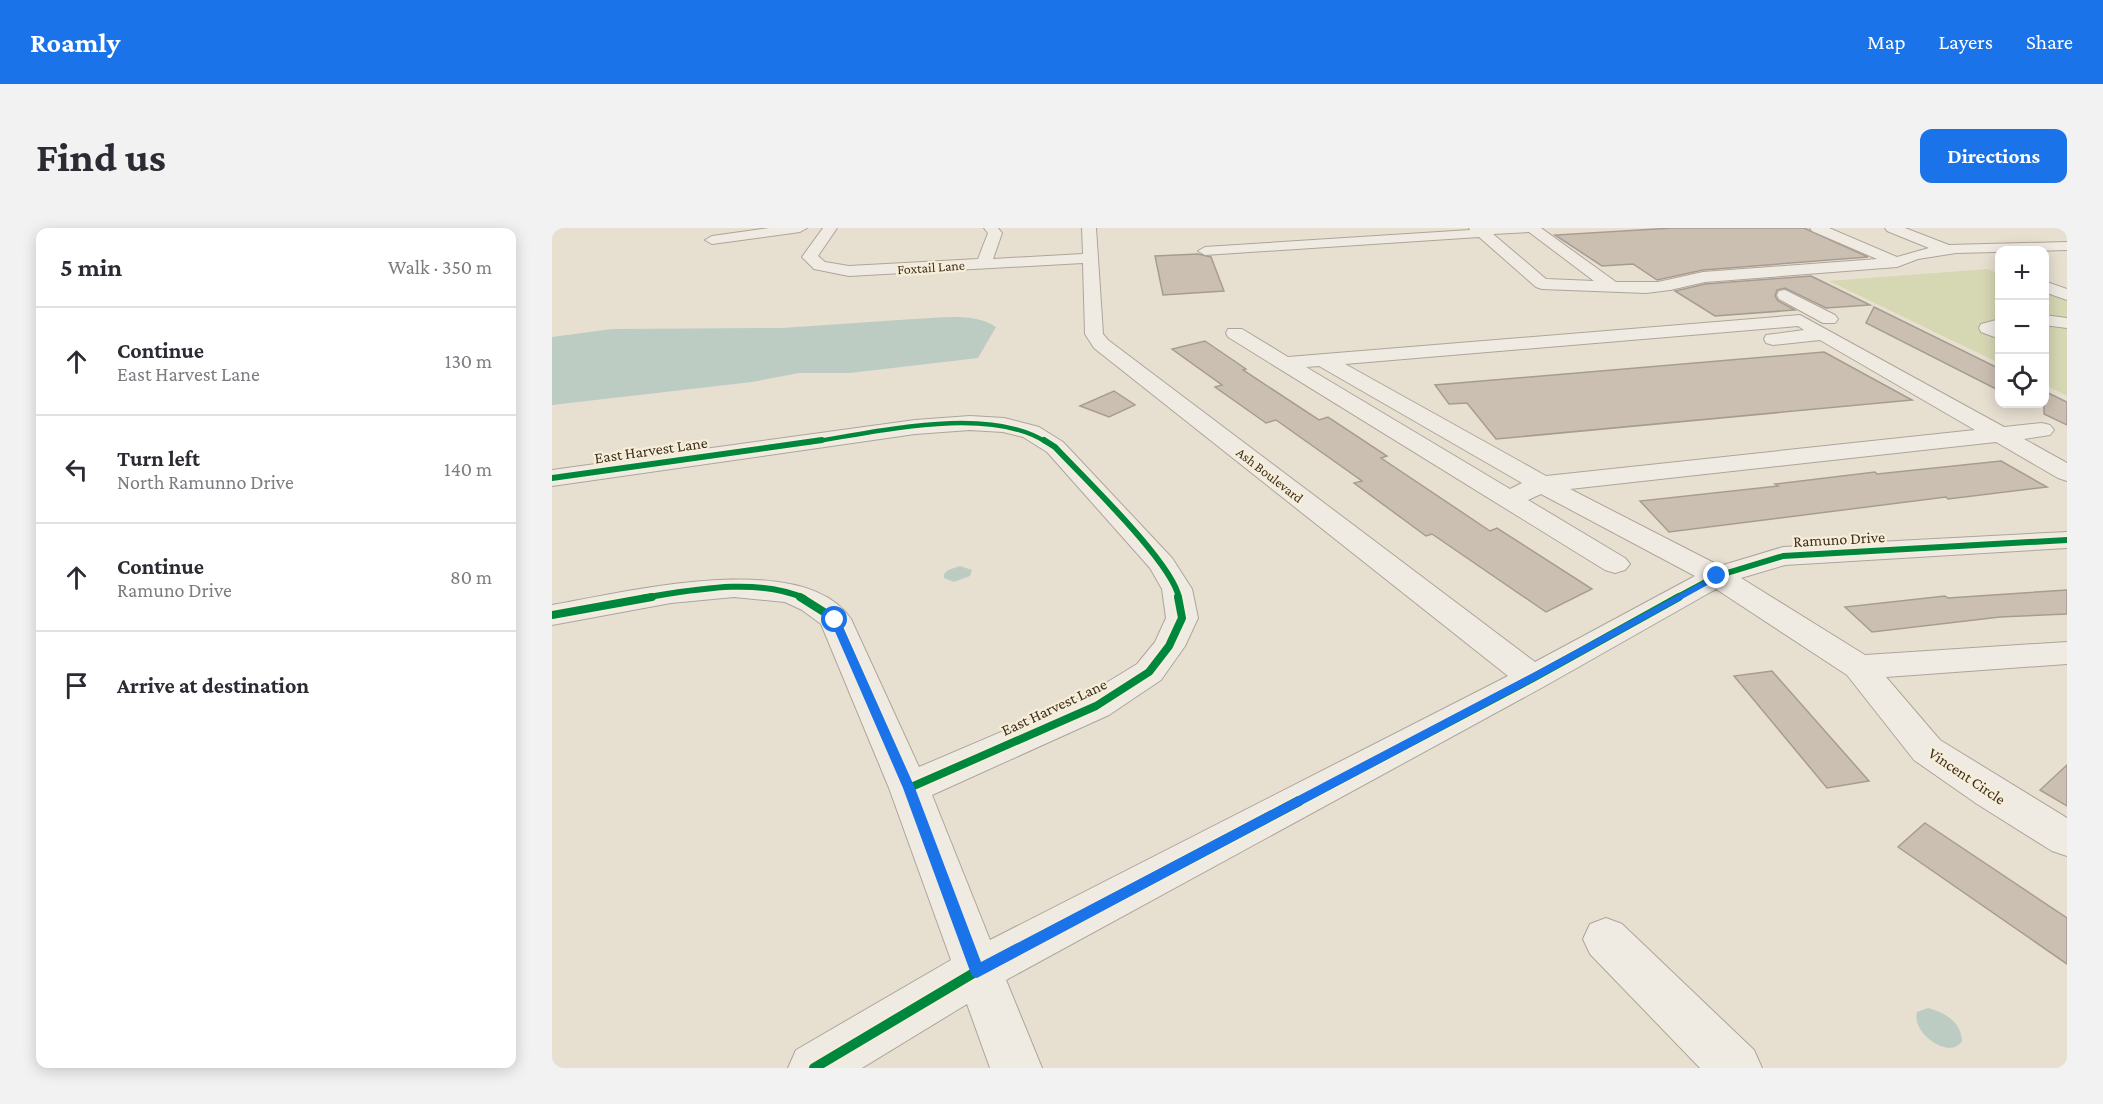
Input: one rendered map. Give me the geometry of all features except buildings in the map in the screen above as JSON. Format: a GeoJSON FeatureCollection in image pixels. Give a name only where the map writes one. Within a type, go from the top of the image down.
{"type":"FeatureCollection","features":[{"type":"Feature","properties":{"kind":"street"},"geometry":{"type":"LineString","coordinates":[[712,240],[800,228]]}},
{"type":"Feature","properties":{"kind":"street","name":"Foxtail Lane"},"geometry":{"type":"LineString","coordinates":[[830,228],[810,257],[820,266],[834,270],[882,270],[1092,258]]}},
{"type":"Feature","properties":{"kind":"street"},"geometry":{"type":"LineString","coordinates":[[984,263],[994,233],[991,228]]}},
{"type":"Feature","properties":{"kind":"street","name":"Ash Boulevard"},"geometry":{"type":"LineString","coordinates":[[1089,228],[1094,334],[1101,344],[1533,678]]}},
{"type":"Feature","properties":{"kind":"street"},"geometry":{"type":"LineString","coordinates":[[1205,251],[1532,228],[1612,286]]}},
{"type":"Feature","properties":{"kind":"street"},"geometry":{"type":"LineString","coordinates":[[1817,228],[1897,261]]}},
{"type":"Feature","properties":{"kind":"street"},"geometry":{"type":"LineString","coordinates":[[1848,228],[1913,254]]}},
{"type":"Feature","properties":{"kind":"street"},"geometry":{"type":"LineString","coordinates":[[1892,228],[1978,261]]}},
{"type":"Feature","properties":{"kind":"street"},"geometry":{"type":"LineString","coordinates":[[1506,230],[1524,243]]}},
{"type":"Feature","properties":{"kind":"street"},"geometry":{"type":"LineString","coordinates":[[1479,231],[1542,284],[1578,283],[1624,287],[1686,284],[1702,277],[1897,261],[1913,254],[1947,249],[2067,246]]}},
{"type":"Feature","properties":{"kind":"street"},"geometry":{"type":"LineString","coordinates":[[1560,270],[1578,283]]}},
{"type":"Feature","properties":{"kind":"street"},"geometry":{"type":"LineString","coordinates":[[2049,288],[2067,295]]}},
{"type":"Feature","properties":{"kind":"street"},"geometry":{"type":"LineString","coordinates":[[1785,295],[1826,326],[2005,424],[2067,473]]}},
{"type":"Feature","properties":{"kind":"street"},"geometry":{"type":"LineString","coordinates":[[1285,363],[1800,320],[1826,326],[1920,366]]}},
{"type":"Feature","properties":{"kind":"street"},"geometry":{"type":"LineString","coordinates":[[2049,321],[2067,323]]}},
{"type":"Feature","properties":{"kind":"street"},"geometry":{"type":"LineString","coordinates":[[1349,375],[1826,326]]}},
{"type":"Feature","properties":{"kind":"street"},"geometry":{"type":"LineString","coordinates":[[1995,326],[1988,328],[1995,332]]}},
{"type":"Feature","properties":{"kind":"street"},"geometry":{"type":"LineString","coordinates":[[1235,333],[1615,564]]}},
{"type":"Feature","properties":{"kind":"street","name":"Vincent Circle"},"geometry":{"type":"LineString","coordinates":[[1321,359],[1542,484],[1717,576],[1859,667],[1927,750],[1991,793],[2067,839]]}},
{"type":"Feature","properties":{"kind":"street","name":"East Harvest Lane"},"geometry":{"type":"LineString","coordinates":[[552,478],[915,427],[970,423],[1004,425],[1032,432],[1055,447],[1162,564],[1177,589],[1182,618],[1169,646],[1149,672],[1096,706],[909,788]]}},
{"type":"Feature","properties":{"kind":"street"},"geometry":{"type":"LineString","coordinates":[[1508,499],[1542,484],[2005,424],[2050,435]]}},
{"type":"Feature","properties":{"kind":"street","name":"Ramuno Drive"},"geometry":{"type":"LineString","coordinates":[[814,1068],[977,971],[1533,678],[1717,576],[1783,556],[2067,540]]}},
{"type":"Feature","properties":{"kind":"street"},"geometry":{"type":"LineString","coordinates":[[552,615],[700,591],[747,589],[787,593],[817,605],[835,620],[909,788],[977,971],[1016,1068]]}},
{"type":"Feature","properties":{"kind":"street"},"geometry":{"type":"LineString","coordinates":[[1859,667],[2067,653]]}},
{"type":"Feature","properties":{"kind":"street"},"geometry":{"type":"LineString","coordinates":[[1606,939],[1736,1068]]}},
{"type":"Feature","properties":{"kind":"green space"},"geometry":{"type":"Polygon","coordinates":[[[1988,269],[1995,272],[1995,361],[1829,281],[1988,269]]]}},
{"type":"Feature","properties":{"kind":"green space"},"geometry":{"type":"Polygon","coordinates":[[[2049,294],[2067,301],[2067,396],[2049,387],[2049,294]]]}},
{"type":"Feature","properties":{"kind":"shaded area"},"geometry":{"type":"Polygon","coordinates":[[[946,317],[978,319],[996,327],[978,358],[850,373],[799,373],[752,382],[552,405],[552,337],[612,329],[782,328],[946,317]]]}},
{"type":"Feature","properties":{"kind":"shaded area"},"geometry":{"type":"Polygon","coordinates":[[[960,566],[972,570],[970,576],[954,582],[944,578],[948,570],[960,566]]]}},
{"type":"Feature","properties":{"kind":"shaded area"},"geometry":{"type":"Polygon","coordinates":[[[1928,1008],[1951,1019],[1959,1028],[1962,1041],[1949,1048],[1925,1036],[1917,1020],[1917,1012],[1928,1008]]]}},
{"type":"Feature","properties":{"kind":"cycle path"},"geometry":{"type":"LineString","coordinates":[[552,478],[915,427],[970,423],[1004,425],[1031,432],[1055,447],[1162,564],[1177,589],[1182,618],[1169,646],[1149,672],[1096,706],[909,788],[835,619],[807,600],[788,593],[734,588],[671,594],[552,615]]}},
{"type":"Feature","properties":{"kind":"cycle path"},"geometry":{"type":"LineString","coordinates":[[814,1068],[977,971],[1533,678],[1717,576],[1783,556],[2067,540]]}},
{"type":"Feature","properties":{"kind":"route"},"geometry":{"type":"LineString","coordinates":[[835,620],[909,788],[977,971],[1533,678],[1717,576]]}}]}
